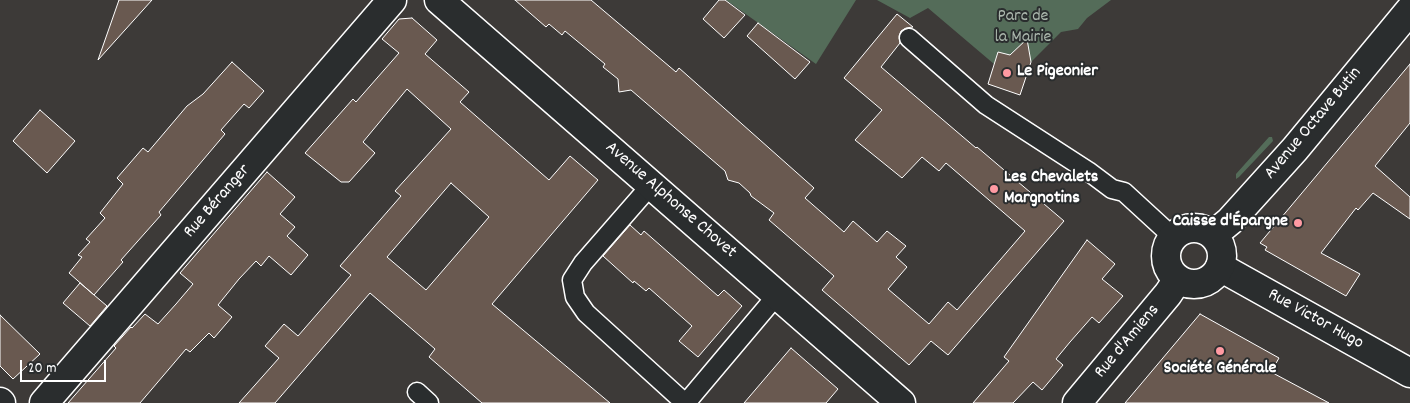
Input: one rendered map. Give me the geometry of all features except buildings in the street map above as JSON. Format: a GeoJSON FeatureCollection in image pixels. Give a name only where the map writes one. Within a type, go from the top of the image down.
{"type":"FeatureCollection","features":[{"type":"Feature","properties":{"kind":"street","name":"Rue Béranger"},"geometry":{"type":"LineString","coordinates":[[44,403],[392,0]]}},
{"type":"Feature","properties":{"kind":"street","name":"Avenue Alphonse Chovet"},"geometry":{"type":"LineString","coordinates":[[439,0],[901,403]]}},
{"type":"Feature","properties":{"kind":"street","name":"Avenue Octave Butin"},"geometry":{"type":"LineString","coordinates":[[1213,235],[1230,221],[1294,149],[1410,10]]}},
{"type":"Feature","properties":{"kind":"street"},"geometry":{"type":"LineString","coordinates":[[1192,228],[1204,229],[1213,235],[1220,244],[1222,256],[1220,267],[1214,275],[1207,281],[1197,284],[1187,283],[1178,279],[1170,271],[1166,259],[1167,247],[1173,237],[1182,230],[1192,228]]}},
{"type":"Feature","properties":{"kind":"street","name":"Rue Victor Hugo"},"geometry":{"type":"LineString","coordinates":[[1220,267],[1410,373]]}},
{"type":"Feature","properties":{"kind":"street","name":"Rue d'Amiens"},"geometry":{"type":"LineString","coordinates":[[1077,403],[1168,294],[1178,279]]}},
{"type":"Feature","properties":{"kind":"lane"},"geometry":{"type":"LineString","coordinates":[[909,38],[986,105],[1088,171],[1112,189],[1124,192],[1173,237]]}},
{"type":"Feature","properties":{"kind":"lane"},"geometry":{"type":"LineString","coordinates":[[651,185],[583,262],[572,280],[575,297],[586,314],[686,403],[777,295]]}},
{"type":"Feature","properties":{"kind":"green space"},"geometry":{"type":"Polygon","coordinates":[[[726,0],[856,0],[816,64],[726,0]]]}},
{"type":"Feature","properties":{"kind":"green space","name":"Parc de la Mairie"},"geometry":{"type":"Polygon","coordinates":[[[877,0],[1111,0],[1087,18],[1078,29],[1061,32],[1031,62],[998,52],[994,64],[928,8],[910,18],[877,0]]]}},
{"type":"Feature","properties":{"kind":"green space"},"geometry":{"type":"Polygon","coordinates":[[[1269,137],[1272,137],[1273,141],[1236,179],[1236,174],[1269,137]]]}},
{"type":"Feature","properties":{"kind":"place","name":"Le Pigeonier"},"geometry":{"type":"Point","coordinates":[1007,73]}},
{"type":"Feature","properties":{"kind":"place","name":"Les Chevalets Margnotins"},"geometry":{"type":"Point","coordinates":[994,189]}},
{"type":"Feature","properties":{"kind":"place","name":"Caisse d'Épargne"},"geometry":{"type":"Point","coordinates":[1298,223]}},
{"type":"Feature","properties":{"kind":"place","name":"Société Générale"},"geometry":{"type":"Point","coordinates":[1220,351]}}]}
